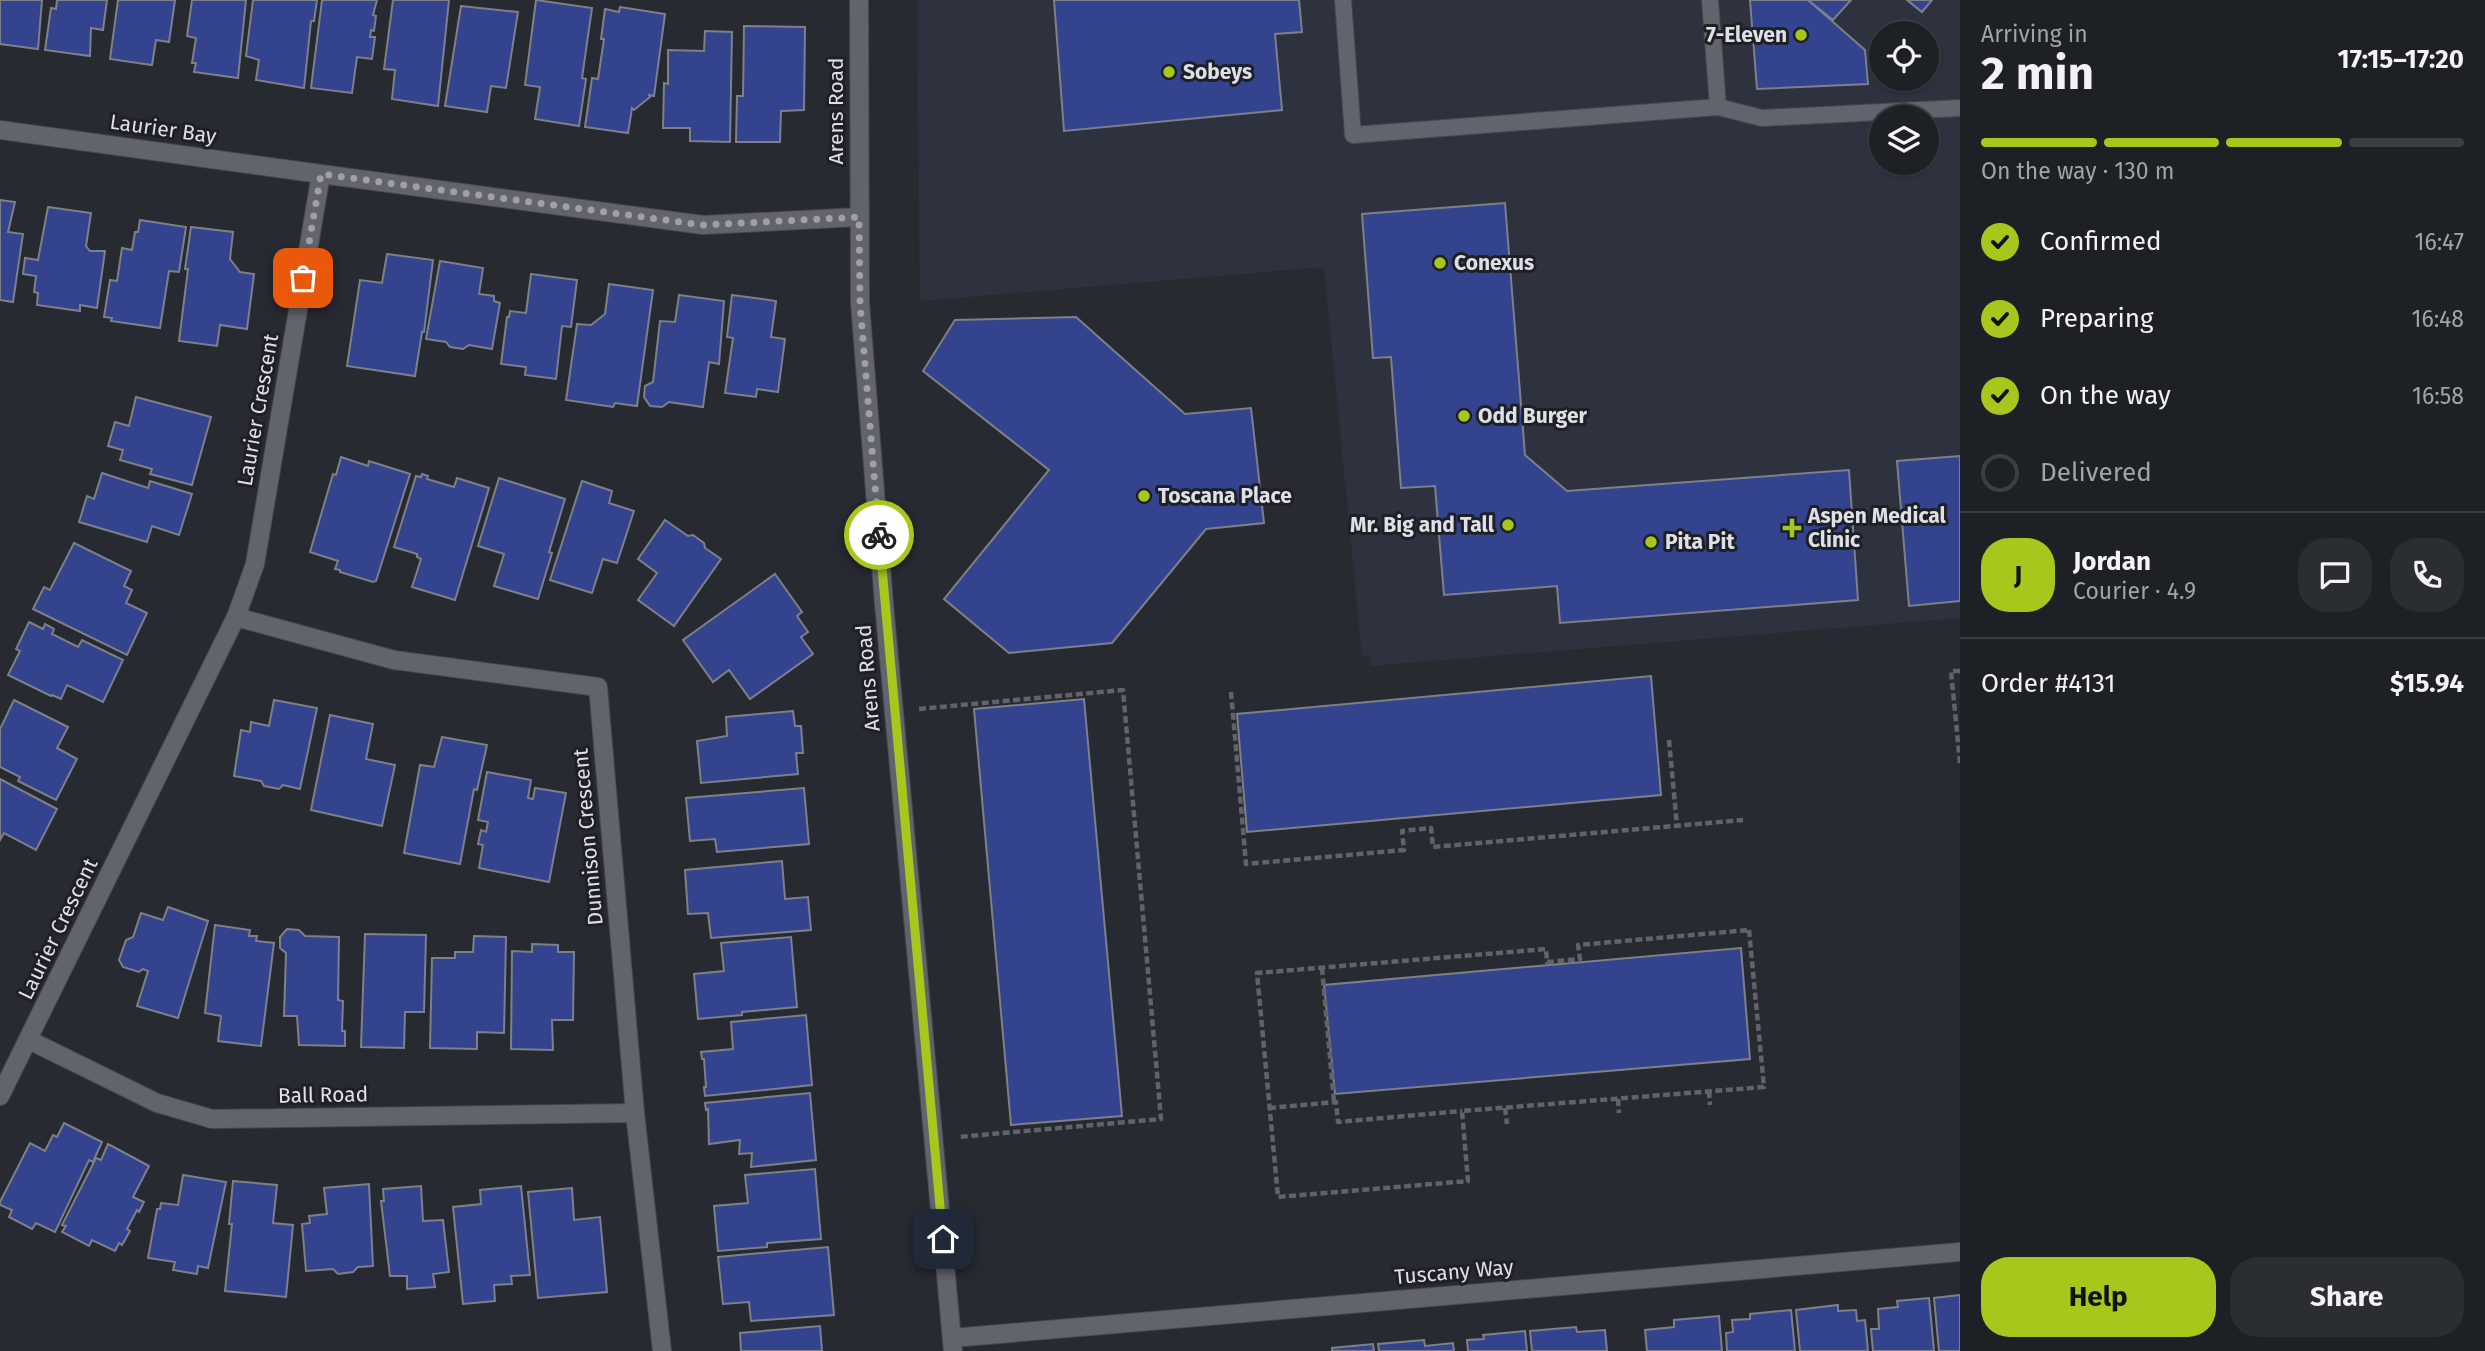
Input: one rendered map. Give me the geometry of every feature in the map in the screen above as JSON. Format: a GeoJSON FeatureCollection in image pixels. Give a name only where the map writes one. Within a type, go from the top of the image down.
{"type":"FeatureCollection","features":[{"type":"Feature","properties":{"kind":"street","name":"Arens Road"},"geometry":{"type":"LineString","coordinates":[[859,0],[860,303],[894,711],[953,1344]]}},
{"type":"Feature","properties":{"kind":"street","name":"Laurier Bay"},"geometry":{"type":"LineString","coordinates":[[0,130],[321,174]]}},
{"type":"Feature","properties":{"kind":"street"},"geometry":{"type":"LineString","coordinates":[[321,174],[703,225],[859,217]]}},
{"type":"Feature","properties":{"kind":"street","name":"Laurier Crescent"},"geometry":{"type":"LineString","coordinates":[[0,1096],[236,617],[255,564],[321,174]]}},
{"type":"Feature","properties":{"kind":"street","name":"Dunnison Crescent"},"geometry":{"type":"LineString","coordinates":[[236,617],[394,660],[598,687],[635,1114],[662,1351]]}},
{"type":"Feature","properties":{"kind":"street","name":"Ball Road"},"geometry":{"type":"LineString","coordinates":[[29,1040],[156,1103],[212,1119],[635,1114]]}},
{"type":"Feature","properties":{"kind":"street","name":"Tuscany Way"},"geometry":{"type":"LineString","coordinates":[[953,1344],[1960,1252]]}},
{"type":"Feature","properties":{"kind":"lane"},"geometry":{"type":"LineString","coordinates":[[1343,0],[1353,135],[1718,107],[1762,118],[1960,108]]}},
{"type":"Feature","properties":{"kind":"lane"},"geometry":{"type":"LineString","coordinates":[[1710,0],[1718,107]]}},
{"type":"Feature","properties":{"kind":"path"},"geometry":{"type":"LineString","coordinates":[[1960,671],[1951,671],[1960,762]]}},
{"type":"Feature","properties":{"kind":"path"},"geometry":{"type":"LineString","coordinates":[[894,711],[1123,690],[1161,1119],[934,1139]]}},
{"type":"Feature","properties":{"kind":"path"},"geometry":{"type":"LineString","coordinates":[[1231,692],[1246,864],[1404,850],[1402,831],[1431,828],[1433,847],[1743,820]]}},
{"type":"Feature","properties":{"kind":"path"},"geometry":{"type":"LineString","coordinates":[[1669,740],[1677,826]]}},
{"type":"Feature","properties":{"kind":"path"},"geometry":{"type":"LineString","coordinates":[[1322,968],[1338,1122],[1462,1111],[1764,1087],[1749,930],[1578,945],[1580,960],[1547,962],[1546,949],[1257,973],[1278,1197],[1468,1181],[1462,1111]]}},
{"type":"Feature","properties":{"kind":"path"},"geometry":{"type":"LineString","coordinates":[[1709,1091],[1710,1105]]}},
{"type":"Feature","properties":{"kind":"path"},"geometry":{"type":"LineString","coordinates":[[1618,1099],[1619,1113]]}},
{"type":"Feature","properties":{"kind":"path"},"geometry":{"type":"LineString","coordinates":[[1269,1108],[1334,1102]]}},
{"type":"Feature","properties":{"kind":"path"},"geometry":{"type":"LineString","coordinates":[[1505,1108],[1507,1124]]}},
{"type":"Feature","properties":{"kind":"shaded area"},"geometry":{"type":"Polygon","coordinates":[[[917,0],[1960,0],[1960,618],[1371,666],[1370,656],[1362,656],[1324,267],[920,301],[917,0]]]}},
{"type":"Feature","properties":{"kind":"building"},"geometry":{"type":"Polygon","coordinates":[[[0,0],[42,0],[38,49],[0,44],[0,0]]]}},
{"type":"Feature","properties":{"kind":"building"},"geometry":{"type":"Polygon","coordinates":[[[57,0],[107,0],[103,30],[91,28],[90,56],[45,50],[51,8],[56,9],[57,0]]]}},
{"type":"Feature","properties":{"kind":"building"},"geometry":{"type":"Polygon","coordinates":[[[118,0],[175,0],[169,42],[156,40],[152,65],[110,59],[118,0]]]}},
{"type":"Feature","properties":{"kind":"building"},"geometry":{"type":"Polygon","coordinates":[[[192,0],[246,0],[238,78],[194,72],[196,63],[192,63],[196,38],[187,36],[192,0]]]}},
{"type":"Feature","properties":{"kind":"building"},"geometry":{"type":"Polygon","coordinates":[[[253,0],[317,0],[314,21],[311,21],[304,88],[256,80],[259,60],[246,56],[253,0]]]}},
{"type":"Feature","properties":{"kind":"building"},"geometry":{"type":"Polygon","coordinates":[[[322,0],[377,0],[373,15],[376,16],[374,31],[371,30],[370,37],[375,37],[372,59],[357,57],[352,93],[311,88],[322,0]]]}},
{"type":"Feature","properties":{"kind":"building"},"geometry":{"type":"Polygon","coordinates":[[[393,0],[449,0],[438,106],[392,99],[395,70],[384,69],[393,0]]]}},
{"type":"Feature","properties":{"kind":"building"},"geometry":{"type":"Polygon","coordinates":[[[536,0],[592,8],[582,78],[586,79],[579,126],[535,119],[540,87],[525,85],[536,0]]]}},
{"type":"Feature","properties":{"kind":"building","name":"Sobeys"},"geometry":{"type":"Polygon","coordinates":[[[1054,0],[1299,0],[1302,32],[1275,34],[1282,110],[1064,131],[1054,0]]]}},
{"type":"Feature","properties":{"kind":"building","name":"7-Eleven"},"geometry":{"type":"Polygon","coordinates":[[[1750,0],[1808,0],[1865,50],[1868,84],[1757,89],[1750,0]]]}},
{"type":"Feature","properties":{"kind":"building"},"geometry":{"type":"Polygon","coordinates":[[[1808,0],[1851,0],[1833,20],[1808,0]]]}},
{"type":"Feature","properties":{"kind":"building"},"geometry":{"type":"Polygon","coordinates":[[[1907,0],[1932,0],[1922,12],[1907,0]]]}},
{"type":"Feature","properties":{"kind":"building"},"geometry":{"type":"Polygon","coordinates":[[[461,6],[518,12],[506,88],[491,86],[487,112],[445,106],[461,6]]]}},
{"type":"Feature","properties":{"kind":"building"},"geometry":{"type":"Polygon","coordinates":[[[620,7],[665,14],[654,96],[649,95],[650,97],[634,110],[632,108],[628,133],[585,127],[592,78],[598,79],[605,9],[619,12],[620,7]]]}},
{"type":"Feature","properties":{"kind":"building"},"geometry":{"type":"Polygon","coordinates":[[[744,26],[805,27],[804,110],[781,111],[780,142],[736,142],[737,96],[743,96],[744,26]]]}},
{"type":"Feature","properties":{"kind":"building"},"geometry":{"type":"Polygon","coordinates":[[[705,31],[732,32],[730,142],[690,141],[690,128],[663,128],[664,83],[668,84],[668,50],[704,51],[705,31]]]}},
{"type":"Feature","properties":{"kind":"building"},"geometry":{"type":"Polygon","coordinates":[[[0,200],[15,202],[8,232],[23,234],[13,302],[0,300],[0,200]]]}},
{"type":"Feature","properties":{"kind":"building"},"geometry":{"type":"Polygon","coordinates":[[[1505,203],[1525,455],[1567,491],[1849,470],[1858,600],[1560,623],[1557,586],[1444,595],[1435,486],[1401,488],[1391,357],[1373,358],[1362,214],[1505,203]]]}},
{"type":"Feature","properties":{"kind":"building"},"geometry":{"type":"Polygon","coordinates":[[[48,207],[91,213],[86,246],[90,251],[105,251],[97,308],[80,305],[80,311],[37,305],[38,293],[34,292],[36,276],[23,274],[25,258],[38,260],[48,207]]]}},
{"type":"Feature","properties":{"kind":"building"},"geometry":{"type":"Polygon","coordinates":[[[140,220],[186,227],[179,272],[169,271],[160,328],[111,321],[112,318],[104,317],[110,280],[117,281],[122,248],[132,250],[140,220]]]}},
{"type":"Feature","properties":{"kind":"building"},"geometry":{"type":"Polygon","coordinates":[[[191,227],[233,232],[230,259],[240,272],[254,274],[247,329],[220,325],[217,346],[179,341],[191,227]]]}},
{"type":"Feature","properties":{"kind":"building"},"geometry":{"type":"Polygon","coordinates":[[[387,254],[433,260],[424,332],[415,376],[347,366],[360,280],[382,283],[387,254]]]}},
{"type":"Feature","properties":{"kind":"building"},"geometry":{"type":"Polygon","coordinates":[[[440,261],[483,268],[479,294],[494,296],[494,301],[500,303],[492,349],[469,345],[463,349],[450,347],[446,342],[426,339],[440,261]]]}},
{"type":"Feature","properties":{"kind":"building"},"geometry":{"type":"Polygon","coordinates":[[[531,274],[577,280],[571,327],[562,326],[556,379],[525,375],[526,367],[501,364],[507,317],[510,311],[526,313],[531,274]]]}},
{"type":"Feature","properties":{"kind":"building"},"geometry":{"type":"Polygon","coordinates":[[[609,284],[653,290],[637,406],[615,403],[613,407],[566,400],[577,324],[591,325],[605,314],[609,284]]]}},
{"type":"Feature","properties":{"kind":"building"},"geometry":{"type":"Polygon","coordinates":[[[679,295],[724,301],[719,364],[709,362],[703,407],[669,402],[662,407],[650,406],[644,397],[645,386],[653,382],[660,321],[675,322],[679,295]]]}},
{"type":"Feature","properties":{"kind":"building"},"geometry":{"type":"Polygon","coordinates":[[[732,295],[776,301],[771,337],[785,339],[778,392],[757,389],[756,397],[725,393],[733,338],[727,337],[732,295]]]}},
{"type":"Feature","properties":{"kind":"building","name":"Toscana Place"},"geometry":{"type":"Polygon","coordinates":[[[1076,317],[1185,414],[1251,408],[1264,523],[1206,529],[1112,643],[1009,653],[944,599],[1049,470],[923,371],[955,320],[1076,317]]]}},
{"type":"Feature","properties":{"kind":"building"},"geometry":{"type":"Polygon","coordinates":[[[136,397],[211,417],[192,485],[150,474],[152,469],[120,460],[123,450],[108,446],[115,422],[129,426],[136,397]]]}},
{"type":"Feature","properties":{"kind":"building"},"geometry":{"type":"Polygon","coordinates":[[[1960,456],[1960,601],[1909,606],[1897,461],[1960,456]]]}},
{"type":"Feature","properties":{"kind":"building"},"geometry":{"type":"Polygon","coordinates":[[[341,457],[368,466],[369,461],[410,474],[376,581],[373,582],[340,572],[335,569],[338,561],[310,552],[333,474],[336,475],[341,457]]]}},
{"type":"Feature","properties":{"kind":"building"},"geometry":{"type":"Polygon","coordinates":[[[102,473],[148,488],[150,481],[192,494],[179,535],[152,526],[147,542],[79,522],[87,496],[94,499],[102,473]]]}},
{"type":"Feature","properties":{"kind":"building"},"geometry":{"type":"Polygon","coordinates":[[[422,474],[428,476],[427,479],[454,487],[457,478],[489,488],[455,600],[412,587],[421,559],[417,554],[394,547],[416,476],[421,477],[422,474]]]}},
{"type":"Feature","properties":{"kind":"building"},"geometry":{"type":"Polygon","coordinates":[[[499,478],[565,499],[538,599],[494,586],[504,554],[478,546],[499,478]]]}},
{"type":"Feature","properties":{"kind":"building"},"geometry":{"type":"Polygon","coordinates":[[[582,481],[612,491],[609,503],[634,511],[617,563],[603,559],[592,593],[550,580],[582,481]]]}},
{"type":"Feature","properties":{"kind":"building"},"geometry":{"type":"Polygon","coordinates":[[[665,520],[688,536],[693,535],[721,559],[674,626],[638,600],[657,573],[638,559],[665,520]]]}},
{"type":"Feature","properties":{"kind":"building"},"geometry":{"type":"Polygon","coordinates":[[[74,543],[131,571],[124,586],[132,590],[126,603],[147,613],[127,655],[33,609],[44,587],[50,590],[74,543]]]}},
{"type":"Feature","properties":{"kind":"building"},"geometry":{"type":"Polygon","coordinates":[[[775,574],[802,612],[797,616],[808,632],[801,637],[813,654],[750,699],[729,670],[713,682],[683,640],[775,574]]]}},
{"type":"Feature","properties":{"kind":"building"},"geometry":{"type":"Polygon","coordinates":[[[29,622],[43,629],[45,624],[54,629],[52,634],[78,647],[82,640],[123,660],[103,702],[67,685],[61,699],[8,675],[20,651],[16,649],[29,622]]]}},
{"type":"Feature","properties":{"kind":"building"},"geometry":{"type":"Polygon","coordinates":[[[1651,676],[1661,795],[1247,832],[1237,714],[1651,676]]]}},
{"type":"Feature","properties":{"kind":"building"},"geometry":{"type":"Polygon","coordinates":[[[1084,699],[1122,1116],[1011,1125],[974,709],[1084,699]]]}},
{"type":"Feature","properties":{"kind":"building"},"geometry":{"type":"Polygon","coordinates":[[[14,700],[68,727],[57,748],[77,759],[56,800],[18,781],[20,777],[0,767],[0,729],[14,700]]]}},
{"type":"Feature","properties":{"kind":"building"},"geometry":{"type":"Polygon","coordinates":[[[274,700],[317,708],[300,789],[283,785],[279,789],[264,786],[261,781],[234,776],[241,730],[250,732],[251,722],[269,726],[274,700]]]}},
{"type":"Feature","properties":{"kind":"building"},"geometry":{"type":"Polygon","coordinates":[[[793,711],[795,726],[801,726],[803,753],[796,753],[798,774],[701,783],[697,741],[727,736],[726,717],[793,711]]]}},
{"type":"Feature","properties":{"kind":"building"},"geometry":{"type":"Polygon","coordinates":[[[330,715],[373,724],[366,759],[395,765],[382,826],[311,810],[330,715]]]}},
{"type":"Feature","properties":{"kind":"building"},"geometry":{"type":"Polygon","coordinates":[[[442,737],[487,745],[477,790],[474,789],[460,864],[404,853],[420,765],[434,767],[442,737]]]}},
{"type":"Feature","properties":{"kind":"building"},"geometry":{"type":"Polygon","coordinates":[[[487,772],[531,780],[528,798],[533,799],[535,788],[566,793],[549,882],[479,868],[483,845],[478,844],[481,830],[486,832],[488,822],[478,820],[487,772]]]}},
{"type":"Feature","properties":{"kind":"building"},"geometry":{"type":"Polygon","coordinates":[[[0,779],[57,809],[36,850],[4,833],[0,840],[0,779]]]}},
{"type":"Feature","properties":{"kind":"building"},"geometry":{"type":"Polygon","coordinates":[[[804,788],[809,844],[717,852],[715,839],[690,841],[686,798],[804,788]]]}},
{"type":"Feature","properties":{"kind":"building"},"geometry":{"type":"Polygon","coordinates":[[[782,861],[785,899],[808,897],[811,930],[711,938],[708,913],[688,914],[685,870],[782,861]]]}},
{"type":"Feature","properties":{"kind":"building"},"geometry":{"type":"Polygon","coordinates":[[[168,907],[208,921],[178,1018],[137,1006],[148,971],[143,969],[139,972],[123,967],[119,960],[126,940],[133,937],[141,913],[163,920],[168,907]]]}},
{"type":"Feature","properties":{"kind":"building"},"geometry":{"type":"Polygon","coordinates":[[[215,925],[250,930],[249,936],[257,936],[256,941],[274,943],[261,1046],[218,1041],[221,1016],[205,1013],[215,925]]]}},
{"type":"Feature","properties":{"kind":"building"},"geometry":{"type":"Polygon","coordinates":[[[287,929],[299,930],[305,936],[339,937],[338,1000],[343,1001],[342,1031],[345,1031],[345,1046],[299,1045],[297,1016],[284,1016],[286,953],[280,948],[280,937],[287,929]]]}},
{"type":"Feature","properties":{"kind":"building"},"geometry":{"type":"Polygon","coordinates":[[[365,934],[426,935],[424,1012],[405,1012],[404,1048],[361,1047],[365,934]]]}},
{"type":"Feature","properties":{"kind":"building"},"geometry":{"type":"Polygon","coordinates":[[[474,936],[506,937],[504,1033],[477,1032],[477,1049],[430,1048],[432,958],[455,958],[455,952],[473,952],[474,936]]]}},
{"type":"Feature","properties":{"kind":"building"},"geometry":{"type":"Polygon","coordinates":[[[791,937],[797,1007],[698,1019],[694,974],[724,971],[721,943],[791,937]]]}},
{"type":"Feature","properties":{"kind":"building"},"geometry":{"type":"Polygon","coordinates":[[[532,944],[558,945],[558,952],[574,952],[573,1020],[552,1020],[553,1050],[511,1049],[512,951],[532,952],[532,944]]]}},
{"type":"Feature","properties":{"kind":"building"},"geometry":{"type":"Polygon","coordinates":[[[1741,948],[1750,1059],[1335,1094],[1324,985],[1741,948]]]}},
{"type":"Feature","properties":{"kind":"building"},"geometry":{"type":"Polygon","coordinates":[[[806,1015],[812,1085],[705,1096],[704,1059],[701,1052],[733,1049],[731,1022],[806,1015]]]}},
{"type":"Feature","properties":{"kind":"building"},"geometry":{"type":"Polygon","coordinates":[[[810,1093],[816,1160],[751,1167],[752,1153],[739,1154],[740,1140],[709,1144],[708,1109],[706,1110],[705,1103],[810,1093]]]}},
{"type":"Feature","properties":{"kind":"building"},"geometry":{"type":"Polygon","coordinates":[[[64,1123],[102,1142],[93,1162],[89,1160],[55,1232],[36,1223],[32,1229],[9,1217],[12,1210],[0,1205],[0,1202],[30,1143],[45,1151],[53,1135],[57,1137],[64,1123]]]}},
{"type":"Feature","properties":{"kind":"building"},"geometry":{"type":"Polygon","coordinates":[[[108,1144],[149,1166],[133,1197],[144,1202],[127,1229],[130,1231],[122,1245],[119,1243],[115,1251],[92,1240],[89,1246],[62,1232],[66,1226],[62,1225],[96,1158],[101,1160],[108,1144]]]}},
{"type":"Feature","properties":{"kind":"building"},"geometry":{"type":"Polygon","coordinates":[[[815,1169],[821,1239],[767,1243],[767,1247],[718,1251],[714,1206],[748,1203],[745,1175],[815,1169]]]}},
{"type":"Feature","properties":{"kind":"building"},"geometry":{"type":"Polygon","coordinates":[[[183,1175],[226,1182],[208,1268],[198,1266],[197,1274],[173,1270],[175,1262],[148,1258],[157,1209],[160,1209],[161,1203],[178,1205],[183,1175]]]}},
{"type":"Feature","properties":{"kind":"building"},"geometry":{"type":"Polygon","coordinates":[[[233,1181],[277,1185],[273,1223],[293,1225],[286,1297],[225,1291],[232,1224],[229,1224],[233,1181]]]}},
{"type":"Feature","properties":{"kind":"building"},"geometry":{"type":"Polygon","coordinates":[[[369,1184],[373,1266],[358,1267],[353,1272],[338,1274],[333,1269],[306,1271],[302,1224],[310,1223],[309,1216],[327,1214],[324,1188],[369,1184]]]}},
{"type":"Feature","properties":{"kind":"building"},"geometry":{"type":"Polygon","coordinates":[[[421,1186],[423,1221],[443,1220],[449,1272],[433,1274],[435,1287],[407,1289],[407,1276],[390,1276],[381,1201],[384,1201],[383,1189],[421,1186]]]}},
{"type":"Feature","properties":{"kind":"building"},"geometry":{"type":"Polygon","coordinates":[[[521,1186],[530,1275],[511,1276],[512,1284],[494,1285],[495,1301],[463,1304],[453,1207],[481,1204],[480,1190],[521,1186]]]}},
{"type":"Feature","properties":{"kind":"building"},"geometry":{"type":"Polygon","coordinates":[[[572,1188],[574,1220],[600,1217],[607,1292],[538,1298],[528,1192],[572,1188]]]}},
{"type":"Feature","properties":{"kind":"building"},"geometry":{"type":"Polygon","coordinates":[[[828,1247],[834,1315],[751,1321],[749,1302],[723,1304],[718,1257],[828,1247]]]}},
{"type":"Feature","properties":{"kind":"building"},"geometry":{"type":"Polygon","coordinates":[[[1960,1295],[1960,1351],[1939,1351],[1934,1298],[1960,1295]]]}},
{"type":"Feature","properties":{"kind":"building"},"geometry":{"type":"Polygon","coordinates":[[[1929,1298],[1934,1351],[1873,1351],[1871,1329],[1879,1329],[1878,1309],[1898,1307],[1897,1301],[1929,1298]]]}},
{"type":"Feature","properties":{"kind":"building"},"geometry":{"type":"Polygon","coordinates":[[[1838,1305],[1838,1311],[1856,1310],[1857,1321],[1865,1320],[1868,1351],[1800,1351],[1796,1310],[1838,1305]]]}},
{"type":"Feature","properties":{"kind":"building"},"geometry":{"type":"Polygon","coordinates":[[[1791,1310],[1795,1351],[1727,1351],[1726,1333],[1733,1332],[1732,1320],[1750,1319],[1750,1314],[1791,1310]]]}},
{"type":"Feature","properties":{"kind":"building"},"geometry":{"type":"Polygon","coordinates":[[[1719,1316],[1722,1351],[1647,1351],[1645,1330],[1674,1327],[1674,1320],[1719,1316]]]}},
{"type":"Feature","properties":{"kind":"building"},"geometry":{"type":"Polygon","coordinates":[[[820,1326],[822,1351],[741,1351],[740,1333],[820,1326]]]}},
{"type":"Feature","properties":{"kind":"building"},"geometry":{"type":"Polygon","coordinates":[[[1576,1327],[1577,1332],[1605,1330],[1607,1351],[1532,1351],[1530,1331],[1576,1327]]]}},
{"type":"Feature","properties":{"kind":"building"},"geometry":{"type":"Polygon","coordinates":[[[1525,1331],[1527,1351],[1468,1351],[1467,1340],[1484,1339],[1483,1335],[1525,1331]]]}},
{"type":"Feature","properties":{"kind":"building"},"geometry":{"type":"Polygon","coordinates":[[[1424,1340],[1425,1346],[1453,1343],[1454,1351],[1379,1351],[1378,1344],[1424,1340]]]}},
{"type":"Feature","properties":{"kind":"building"},"geometry":{"type":"Polygon","coordinates":[[[1373,1344],[1374,1351],[1332,1351],[1332,1348],[1373,1344]]]}},
{"type":"Feature","properties":{"kind":"way so far"},"geometry":{"type":"LineString","coordinates":[[303,278],[321,174],[703,225],[859,217],[860,303],[879,535]]}},
{"type":"Feature","properties":{"kind":"place","name":"7-Eleven"},"geometry":{"type":"Point","coordinates":[1801,35]}},
{"type":"Feature","properties":{"kind":"place","name":"Sobeys"},"geometry":{"type":"Point","coordinates":[1169,72]}},
{"type":"Feature","properties":{"kind":"place","name":"Conexus"},"geometry":{"type":"Point","coordinates":[1440,263]}},
{"type":"Feature","properties":{"kind":"place","name":"Odd Burger"},"geometry":{"type":"Point","coordinates":[1464,416]}},
{"type":"Feature","properties":{"kind":"place","name":"Toscana Place"},"geometry":{"type":"Point","coordinates":[1144,496]}},
{"type":"Feature","properties":{"kind":"place","name":"Mr. Big and Tall"},"geometry":{"type":"Point","coordinates":[1508,525]}},
{"type":"Feature","properties":{"kind":"place","name":"Aspen Medical Clinic"},"geometry":{"type":"Point","coordinates":[1792,528]}},
{"type":"Feature","properties":{"kind":"place","name":"Pita Pit"},"geometry":{"type":"Point","coordinates":[1651,542]}},
{"type":"Feature","properties":{"kind":"route"},"geometry":{"type":"LineString","coordinates":[[879,535],[943,1239]]}}]}
